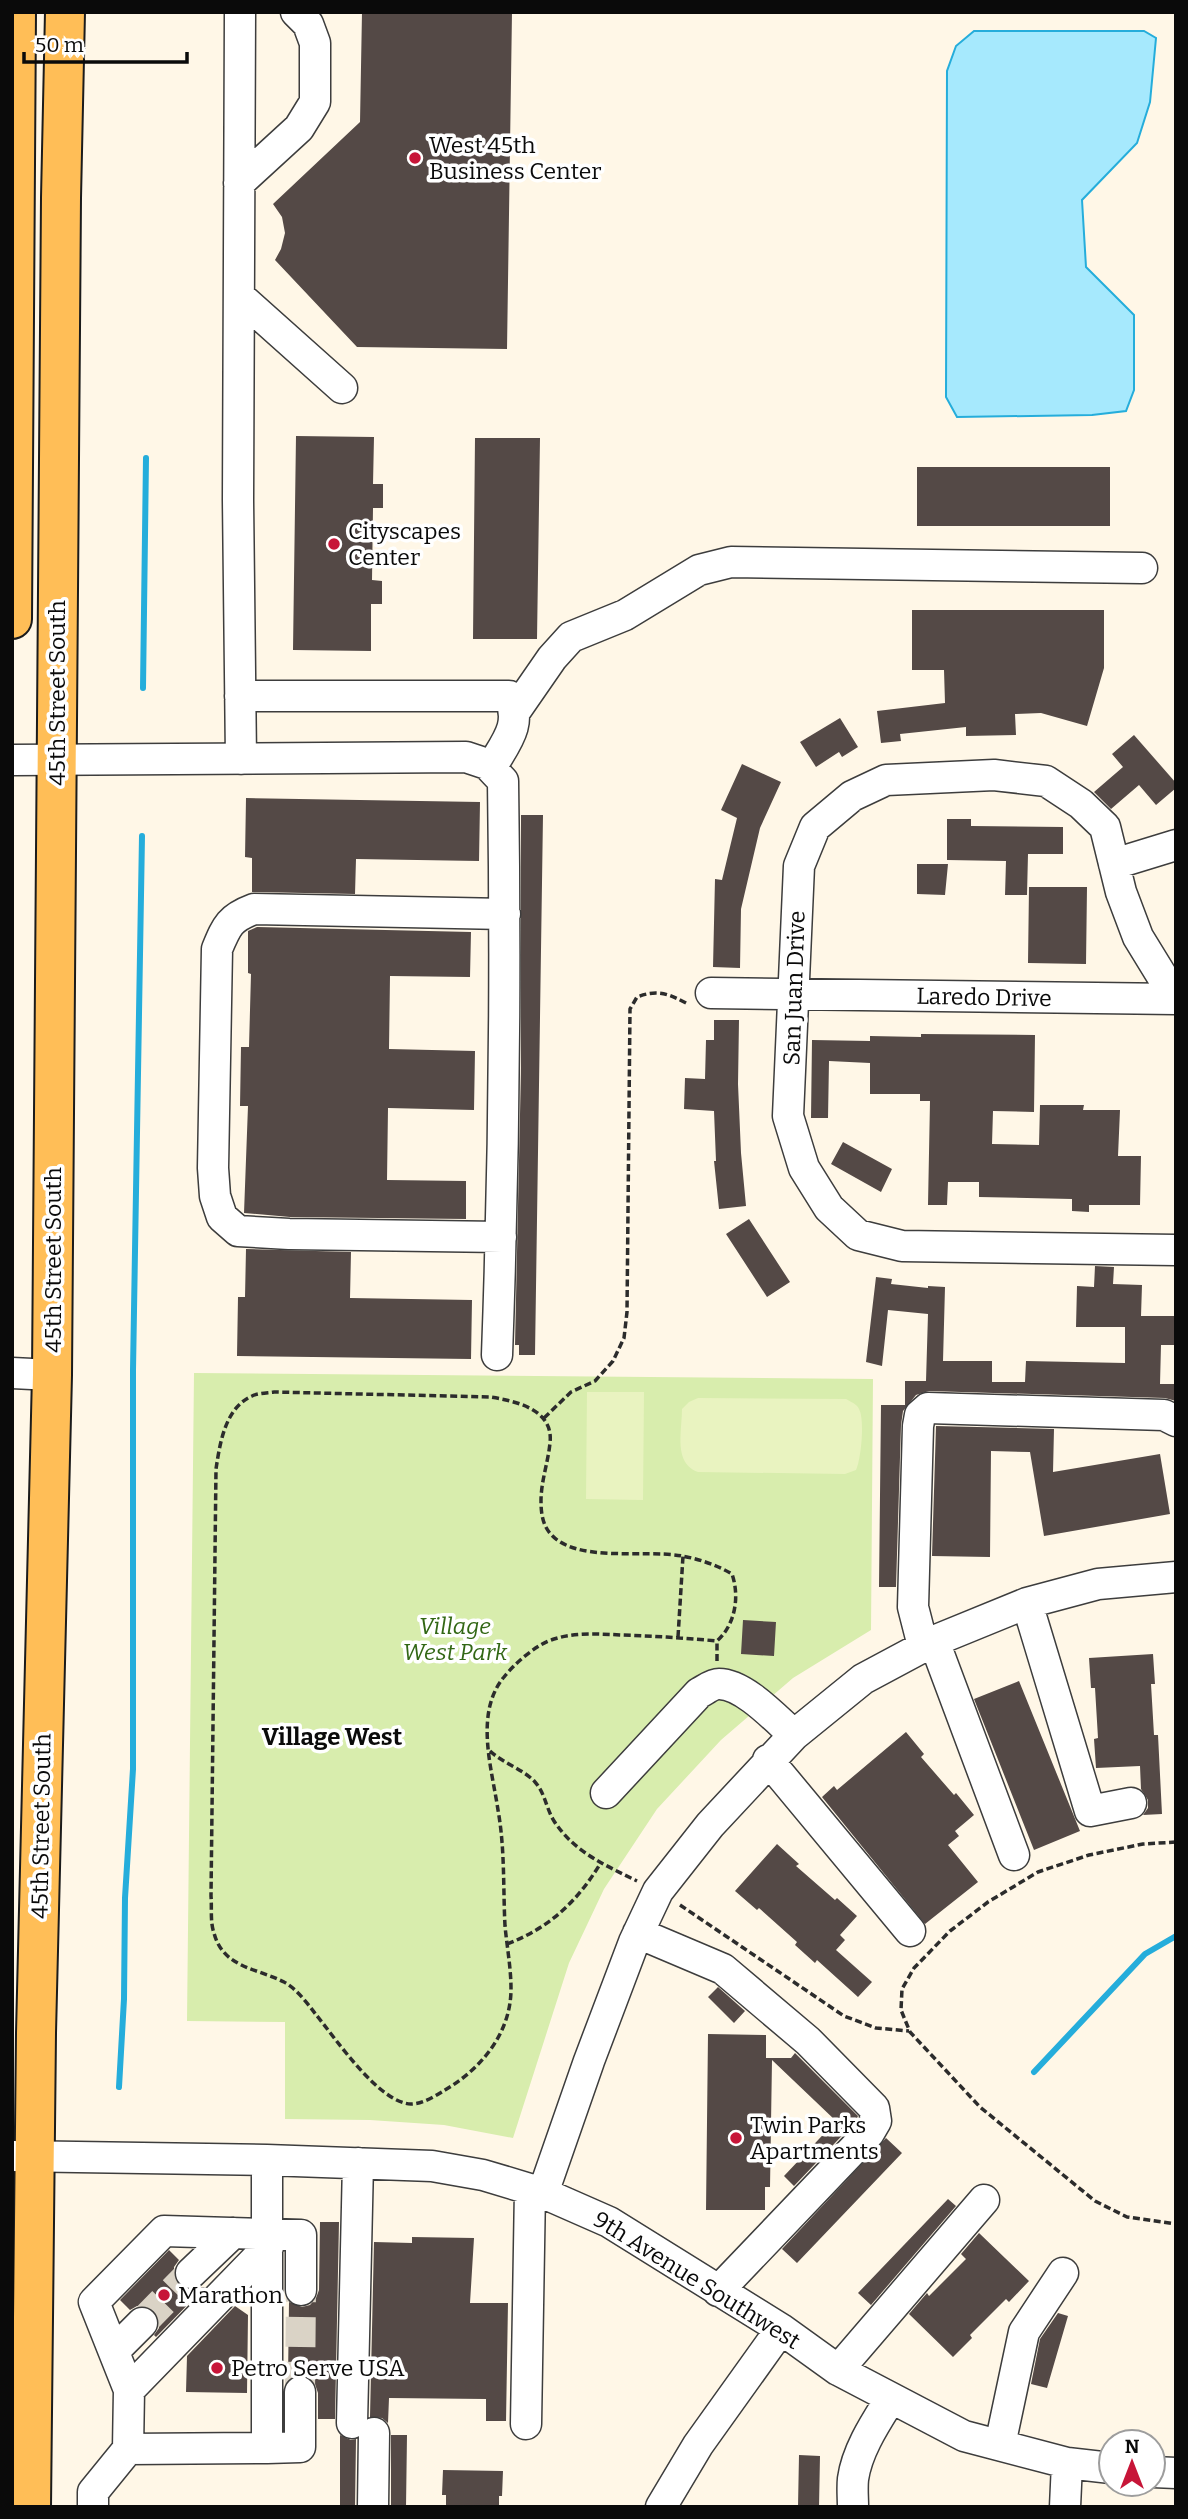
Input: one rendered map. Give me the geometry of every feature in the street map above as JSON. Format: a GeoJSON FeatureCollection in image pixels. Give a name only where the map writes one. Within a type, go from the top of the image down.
{"type":"FeatureCollection","features":[{"type":"Feature","properties":{"kind":"main road","name":"45th Street South"},"geometry":{"type":"LineString","coordinates":[[12,619],[16,12]]}},
{"type":"Feature","properties":{"kind":"main road","name":"45th Street South"},"geometry":{"type":"LineString","coordinates":[[31,2507],[23,2156],[52,1375],[61,198],[65,12]]}},
{"type":"Feature","properties":{"kind":"street"},"geometry":{"type":"LineString","coordinates":[[240,12],[238,500],[241,759]]}},
{"type":"Feature","properties":{"kind":"street"},"geometry":{"type":"LineString","coordinates":[[239,183],[299,128],[310,114],[314,103],[314,43],[308,24],[296,12]]}},
{"type":"Feature","properties":{"kind":"street"},"geometry":{"type":"LineString","coordinates":[[239,296],[342,388]]}},
{"type":"Feature","properties":{"kind":"street"},"geometry":{"type":"LineString","coordinates":[[491,768],[514,727],[516,710],[552,658],[571,638],[625,615],[699,570],[731,562],[1142,568]]}},
{"type":"Feature","properties":{"kind":"street"},"geometry":{"type":"LineString","coordinates":[[240,696],[509,696],[516,710]]}},
{"type":"Feature","properties":{"kind":"street"},"geometry":{"type":"LineString","coordinates":[[12,760],[466,757],[487,764],[503,781],[505,914],[497,1355]]}},
{"type":"Feature","properties":{"kind":"street","name":"San Juan Drive"},"geometry":{"type":"LineString","coordinates":[[1176,999],[1138,937],[1121,892],[1105,827],[1082,804],[1046,781],[994,775],[886,780],[852,796],[815,827],[799,866],[788,1116],[804,1168],[829,1208],[859,1235],[902,1246],[1176,1250]]}},
{"type":"Feature","properties":{"kind":"street"},"geometry":{"type":"LineString","coordinates":[[1114,863],[1176,845]]}},
{"type":"Feature","properties":{"kind":"street"},"geometry":{"type":"LineString","coordinates":[[501,1237],[238,1231],[222,1217],[215,1196],[213,1168],[217,949],[225,929],[235,916],[254,909],[505,914]]}},
{"type":"Feature","properties":{"kind":"street","name":"Laredo Drive"},"geometry":{"type":"LineString","coordinates":[[711,993],[1176,999]]}},
{"type":"Feature","properties":{"kind":"street"},"geometry":{"type":"LineString","coordinates":[[12,1373],[52,1375]]}},
{"type":"Feature","properties":{"kind":"street"},"geometry":{"type":"LineString","coordinates":[[1014,1855],[913,1607],[920,1415],[928,1408],[1164,1415],[1176,1421]]}},
{"type":"Feature","properties":{"kind":"street"},"geometry":{"type":"LineString","coordinates":[[526,2424],[537,2191],[638,1933],[659,1891],[710,1825],[768,1760],[794,1735],[863,1679],[928,1643],[1027,1603],[1098,1584],[1176,1577]]}},
{"type":"Feature","properties":{"kind":"street"},"geometry":{"type":"LineString","coordinates":[[1027,1603],[1090,1811],[1131,1803]]}},
{"type":"Feature","properties":{"kind":"street"},"geometry":{"type":"LineString","coordinates":[[606,1793],[699,1693],[717,1684],[733,1686],[794,1735]]}},
{"type":"Feature","properties":{"kind":"street"},"geometry":{"type":"LineString","coordinates":[[768,1760],[910,1931]]}},
{"type":"Feature","properties":{"kind":"street"},"geometry":{"type":"LineString","coordinates":[[638,1933],[723,1969],[808,2041],[874,2108],[876,2121],[869,2133],[718,2291]]}},
{"type":"Feature","properties":{"kind":"street","name":"9th Avenue Southwest"},"geometry":{"type":"LineString","coordinates":[[23,2156],[358,2163],[445,2168],[483,2175],[537,2191],[609,2222],[781,2329],[838,2370],[964,2436],[1067,2463],[1097,2466]]}},
{"type":"Feature","properties":{"kind":"street"},"geometry":{"type":"LineString","coordinates":[[267,2160],[267,2448]]}},
{"type":"Feature","properties":{"kind":"street"},"geometry":{"type":"LineString","coordinates":[[358,2163],[363,2428],[373,2507]]}},
{"type":"Feature","properties":{"kind":"street"},"geometry":{"type":"LineString","coordinates":[[838,2370],[984,2200]]}},
{"type":"Feature","properties":{"kind":"street"},"geometry":{"type":"LineString","coordinates":[[93,2507],[93,2492],[128,2449],[129,2390],[94,2302],[164,2231],[233,2234],[267,2241],[301,2235],[301,2290]]}},
{"type":"Feature","properties":{"kind":"street"},"geometry":{"type":"LineString","coordinates":[[191,2273],[233,2234]]}},
{"type":"Feature","properties":{"kind":"street"},"geometry":{"type":"LineString","coordinates":[[129,2390],[267,2241]]}},
{"type":"Feature","properties":{"kind":"street"},"geometry":{"type":"LineString","coordinates":[[1000,2445],[1024,2332],[1063,2273]]}},
{"type":"Feature","properties":{"kind":"street"},"geometry":{"type":"LineString","coordinates":[[114,2351],[142,2323]]}},
{"type":"Feature","properties":{"kind":"street"},"geometry":{"type":"LineString","coordinates":[[661,2507],[698,2445],[781,2329]]}},
{"type":"Feature","properties":{"kind":"street"},"geometry":{"type":"LineString","coordinates":[[128,2449],[300,2447],[300,2392]]}},
{"type":"Feature","properties":{"kind":"street"},"geometry":{"type":"LineString","coordinates":[[853,2507],[853,2478],[859,2458],[871,2428],[891,2398]]}},
{"type":"Feature","properties":{"kind":"street"},"geometry":{"type":"LineString","coordinates":[[1065,2507],[1067,2463]]}},
{"type":"Feature","properties":{"kind":"path"},"geometry":{"type":"LineString","coordinates":[[544,1418],[571,1392],[595,1381],[613,1361],[624,1338],[627,1312],[629,1009],[637,997],[651,992],[668,993],[692,1006],[709,1009],[711,993]]}},
{"type":"Feature","properties":{"kind":"path"},"geometry":{"type":"LineString","coordinates":[[274,1392],[490,1397],[522,1404],[544,1418],[550,1431],[541,1490],[541,1514],[548,1531],[564,1545],[583,1551],[683,1556],[719,1566],[732,1574],[737,1587],[733,1617],[728,1631],[717,1641],[581,1634],[552,1639],[525,1657],[503,1678],[491,1699],[488,1720],[489,1750],[505,1863],[511,1990],[508,2011],[499,2037],[484,2060],[464,2079],[430,2099],[412,2104],[396,2101],[380,2089],[306,2001],[285,1983],[237,1965],[222,1951],[213,1933],[211,1896],[216,1469],[220,1443],[228,1421],[239,1405],[253,1395],[274,1392]]}},
{"type":"Feature","properties":{"kind":"path"},"geometry":{"type":"LineString","coordinates":[[678,1637],[683,1556]]}},
{"type":"Feature","properties":{"kind":"path"},"geometry":{"type":"LineString","coordinates":[[489,1750],[536,1783],[552,1818],[563,1833],[600,1864],[659,1891],[844,2016],[876,2028],[910,2032]]}},
{"type":"Feature","properties":{"kind":"path"},"geometry":{"type":"LineString","coordinates":[[1176,1842],[1143,1844],[1089,1855],[1038,1872],[988,1902],[950,1931],[914,1968],[902,1989],[901,2010],[910,2032],[980,2107],[1095,2201],[1128,2217],[1176,2224]]}},
{"type":"Feature","properties":{"kind":"path"},"geometry":{"type":"LineString","coordinates":[[507,1944],[528,1936],[552,1921],[575,1900],[600,1864]]}},
{"type":"Feature","properties":{"kind":"green space","name":"Village West Park"},"geometry":{"type":"Polygon","coordinates":[[[194,1373],[873,1379],[871,1630],[793,1678],[721,1740],[657,1809],[604,1889],[569,1963],[513,2138],[444,2125],[370,2120],[285,2119],[285,2022],[187,2021],[194,1373]]]}},
{"type":"Feature","properties":{"kind":"green space"},"geometry":{"type":"Polygon","coordinates":[[[587,1392],[644,1392],[643,1500],[586,1499],[587,1392]]]}},
{"type":"Feature","properties":{"kind":"green space"},"geometry":{"type":"Polygon","coordinates":[[[698,1398],[846,1399],[857,1406],[861,1414],[862,1440],[856,1470],[845,1474],[698,1472],[690,1468],[685,1461],[680,1436],[682,1409],[698,1398]]]}},
{"type":"Feature","properties":{"kind":"water"},"geometry":{"type":"Polygon","coordinates":[[[974,31],[1144,31],[1156,38],[1150,102],[1137,143],[1082,200],[1086,267],[1134,315],[1134,390],[1126,411],[1092,415],[957,417],[946,397],[947,71],[956,46],[974,31]]]}},
{"type":"Feature","properties":{"kind":"building","name":"West 45th Business Center"},"geometry":{"type":"Polygon","coordinates":[[[362,12],[512,12],[507,349],[357,347],[275,260],[285,233],[282,217],[273,204],[360,122],[362,12]]]}},
{"type":"Feature","properties":{"kind":"building","name":"Cityscapes Center"},"geometry":{"type":"Polygon","coordinates":[[[296,436],[374,437],[373,484],[383,484],[383,508],[373,508],[372,580],[382,581],[382,604],[371,604],[371,651],[293,650],[296,436]]]}},
{"type":"Feature","properties":{"kind":"building"},"geometry":{"type":"Polygon","coordinates":[[[475,438],[540,438],[537,639],[473,639],[475,438]]]}},
{"type":"Feature","properties":{"kind":"building"},"geometry":{"type":"Polygon","coordinates":[[[917,467],[1110,467],[1110,526],[917,526],[917,467]]]}},
{"type":"Feature","properties":{"kind":"building"},"geometry":{"type":"Polygon","coordinates":[[[912,610],[1104,610],[1104,668],[1087,726],[1041,713],[1015,714],[1016,735],[966,736],[966,727],[900,734],[901,741],[881,743],[877,711],[945,703],[944,670],[912,670],[912,610]]]}},
{"type":"Feature","properties":{"kind":"building"},"geometry":{"type":"Polygon","coordinates":[[[840,718],[858,747],[842,757],[839,752],[816,767],[800,742],[840,718]]]}},
{"type":"Feature","properties":{"kind":"building"},"geometry":{"type":"Polygon","coordinates":[[[1134,735],[1176,783],[1176,788],[1156,805],[1139,785],[1111,809],[1094,792],[1123,767],[1112,754],[1134,735]]]}},
{"type":"Feature","properties":{"kind":"building"},"geometry":{"type":"Polygon","coordinates":[[[742,764],[781,782],[760,828],[741,909],[740,968],[713,967],[715,879],[722,880],[737,818],[721,810],[742,764]]]}},
{"type":"Feature","properties":{"kind":"building"},"geometry":{"type":"Polygon","coordinates":[[[246,798],[480,802],[479,861],[356,859],[355,894],[252,892],[252,858],[245,857],[246,798]]]}},
{"type":"Feature","properties":{"kind":"building"},"geometry":{"type":"Polygon","coordinates":[[[521,815],[543,815],[535,1355],[519,1355],[519,1345],[515,1345],[521,1068],[521,815]]]}},
{"type":"Feature","properties":{"kind":"building"},"geometry":{"type":"Polygon","coordinates":[[[947,819],[971,819],[971,826],[1063,827],[1063,854],[1028,854],[1027,895],[1005,895],[1006,861],[947,860],[947,819]]]}},
{"type":"Feature","properties":{"kind":"building"},"geometry":{"type":"Polygon","coordinates":[[[917,864],[948,864],[945,895],[917,894],[917,864]]]}},
{"type":"Feature","properties":{"kind":"building"},"geometry":{"type":"Polygon","coordinates":[[[1029,887],[1087,887],[1086,964],[1028,963],[1029,887]]]}},
{"type":"Feature","properties":{"kind":"building"},"geometry":{"type":"Polygon","coordinates":[[[257,927],[471,932],[470,977],[390,976],[389,1049],[475,1051],[474,1110],[388,1108],[387,1180],[466,1181],[466,1219],[290,1217],[244,1213],[248,1106],[240,1106],[241,1047],[249,1047],[251,974],[248,973],[248,931],[257,927]]]}},
{"type":"Feature","properties":{"kind":"building"},"geometry":{"type":"Polygon","coordinates":[[[714,1020],[739,1020],[738,1084],[746,1206],[719,1209],[714,1161],[714,1111],[684,1109],[685,1078],[705,1079],[706,1040],[714,1040],[714,1020]]]}},
{"type":"Feature","properties":{"kind":"building"},"geometry":{"type":"Polygon","coordinates":[[[921,1034],[1035,1035],[1034,1112],[993,1111],[992,1144],[1039,1145],[1040,1105],[1084,1105],[1083,1110],[1120,1110],[1118,1156],[1141,1156],[1140,1205],[1089,1205],[1089,1212],[1072,1211],[1072,1199],[979,1197],[979,1182],[948,1182],[947,1205],[928,1205],[930,1101],[920,1101],[920,1094],[870,1094],[870,1063],[829,1061],[828,1118],[811,1118],[812,1040],[870,1041],[870,1036],[921,1037],[921,1034]]]}},
{"type":"Feature","properties":{"kind":"building"},"geometry":{"type":"Polygon","coordinates":[[[843,1142],[892,1169],[881,1192],[831,1164],[843,1142]]]}},
{"type":"Feature","properties":{"kind":"building"},"geometry":{"type":"Polygon","coordinates":[[[749,1219],[790,1282],[767,1297],[726,1234],[749,1219]]]}},
{"type":"Feature","properties":{"kind":"building"},"geometry":{"type":"Polygon","coordinates":[[[246,1249],[351,1252],[350,1298],[472,1300],[471,1359],[237,1356],[238,1297],[245,1297],[246,1249]]]}},
{"type":"Feature","properties":{"kind":"building"},"geometry":{"type":"Polygon","coordinates":[[[1095,1266],[1114,1267],[1113,1284],[1142,1285],[1141,1316],[1176,1316],[1176,1345],[1161,1345],[1160,1384],[1176,1384],[1176,1401],[1165,1398],[929,1391],[916,1395],[903,1411],[901,1425],[896,1587],[879,1587],[881,1405],[905,1405],[905,1381],[926,1381],[928,1314],[888,1310],[882,1366],[866,1362],[876,1277],[892,1279],[891,1284],[945,1287],[943,1361],[992,1361],[992,1382],[1025,1382],[1026,1361],[1125,1363],[1125,1327],[1076,1327],[1077,1286],[1094,1287],[1095,1266]]]}},
{"type":"Feature","properties":{"kind":"building"},"geometry":{"type":"Polygon","coordinates":[[[936,1426],[1054,1429],[1053,1472],[1160,1454],[1170,1514],[1044,1536],[1030,1452],[991,1451],[990,1557],[932,1556],[936,1426]]]}},
{"type":"Feature","properties":{"kind":"building"},"geometry":{"type":"Polygon","coordinates":[[[743,1620],[776,1622],[774,1656],[741,1654],[743,1620]]]}},
{"type":"Feature","properties":{"kind":"building"},"geometry":{"type":"Polygon","coordinates":[[[1153,1654],[1155,1684],[1151,1684],[1154,1735],[1158,1735],[1162,1814],[1143,1815],[1148,1808],[1148,1800],[1141,1789],[1140,1766],[1096,1768],[1094,1739],[1098,1738],[1095,1688],[1091,1688],[1089,1658],[1153,1654]]]}},
{"type":"Feature","properties":{"kind":"building"},"geometry":{"type":"Polygon","coordinates":[[[1019,1681],[1080,1831],[1034,1850],[974,1699],[1019,1681]]]}},
{"type":"Feature","properties":{"kind":"building"},"geometry":{"type":"Polygon","coordinates":[[[906,1732],[924,1754],[921,1757],[974,1815],[955,1831],[959,1836],[948,1845],[978,1882],[925,1924],[822,1797],[834,1786],[837,1790],[906,1732]]]}},
{"type":"Feature","properties":{"kind":"building"},"geometry":{"type":"Polygon","coordinates":[[[777,1844],[799,1864],[796,1866],[857,1916],[840,1935],[845,1940],[836,1950],[872,1982],[858,1997],[817,1960],[815,1963],[795,1945],[797,1942],[759,1908],[757,1910],[735,1891],[777,1844]]]}},
{"type":"Feature","properties":{"kind":"building"},"geometry":{"type":"Polygon","coordinates":[[[718,1987],[745,2011],[734,2023],[708,1997],[718,1987]]]}},
{"type":"Feature","properties":{"kind":"building","name":"Twin Parks Apartments"},"geometry":{"type":"Polygon","coordinates":[[[708,2034],[766,2035],[766,2058],[791,2058],[795,2053],[858,2116],[794,2186],[784,2176],[836,2121],[772,2060],[770,2187],[765,2187],[765,2210],[706,2210],[708,2034]]]}},
{"type":"Feature","properties":{"kind":"building"},"geometry":{"type":"Polygon","coordinates":[[[886,2138],[902,2153],[797,2263],[782,2249],[886,2138]]]}},
{"type":"Feature","properties":{"kind":"building"},"geometry":{"type":"Polygon","coordinates":[[[948,2199],[956,2206],[871,2305],[858,2293],[948,2199]]]}},
{"type":"Feature","properties":{"kind":"building"},"geometry":{"type":"Polygon","coordinates":[[[320,2222],[339,2222],[335,2419],[318,2419],[318,2393],[309,2377],[299,2375],[288,2379],[289,2302],[302,2307],[310,2305],[316,2298],[319,2290],[320,2222]]]}},
{"type":"Feature","properties":{"kind":"building"},"geometry":{"type":"Polygon","coordinates":[[[979,2233],[1029,2281],[1009,2302],[1006,2299],[970,2335],[972,2338],[953,2357],[909,2314],[927,2293],[929,2296],[966,2259],[961,2254],[979,2233]]]}},
{"type":"Feature","properties":{"kind":"building"},"geometry":{"type":"Polygon","coordinates":[[[412,2237],[474,2238],[470,2303],[508,2303],[506,2421],[486,2421],[486,2399],[389,2398],[388,2423],[382,2418],[370,2417],[374,2242],[412,2243],[412,2237]]]}},
{"type":"Feature","properties":{"kind":"building","name":"Marathon"},"geometry":{"type":"Polygon","coordinates":[[[169,2250],[179,2260],[174,2267],[174,2276],[179,2286],[187,2290],[205,2287],[156,2337],[154,2335],[159,2328],[159,2319],[155,2311],[146,2306],[137,2306],[130,2310],[120,2300],[169,2250]]]}},
{"type":"Feature","properties":{"kind":"building","name":"Petro Serve USA"},"geometry":{"type":"Polygon","coordinates":[[[235,2306],[248,2315],[247,2393],[186,2392],[187,2356],[235,2306]]]}},
{"type":"Feature","properties":{"kind":"building"},"geometry":{"type":"Polygon","coordinates":[[[1058,2313],[1068,2316],[1047,2388],[1031,2384],[1040,2339],[1058,2313]]]}},
{"type":"Feature","properties":{"kind":"building"},"geometry":{"type":"Polygon","coordinates":[[[340,2435],[351,2440],[356,2439],[355,2507],[340,2507],[340,2435]]]}},
{"type":"Feature","properties":{"kind":"building"},"geometry":{"type":"Polygon","coordinates":[[[391,2435],[407,2435],[406,2507],[391,2507],[391,2435]]]}},
{"type":"Feature","properties":{"kind":"building"},"geometry":{"type":"Polygon","coordinates":[[[799,2455],[820,2456],[819,2507],[798,2507],[799,2455]]]}},
{"type":"Feature","properties":{"kind":"building"},"geometry":{"type":"Polygon","coordinates":[[[443,2470],[503,2471],[499,2507],[446,2507],[446,2495],[442,2495],[443,2470]]]}},
{"type":"Feature","properties":{"kind":"waterway"},"geometry":{"type":"LineString","coordinates":[[143,688],[146,458]]}},
{"type":"Feature","properties":{"kind":"waterway"},"geometry":{"type":"LineString","coordinates":[[119,2087],[124,1999],[125,1898],[133,1769],[133,1370],[142,836]]}},
{"type":"Feature","properties":{"kind":"waterway"},"geometry":{"type":"LineString","coordinates":[[1034,2072],[1145,1954],[1176,1936]]}},
{"type":"Feature","properties":{"kind":"tunnel"},"geometry":{"type":"LineString","coordinates":[[142,2323],[191,2273]]}},
{"type":"Feature","properties":{"kind":"tunnel"},"geometry":{"type":"LineString","coordinates":[[300,2392],[301,2290]]}},
{"type":"Feature","properties":{"kind":"place","name":"West 45th Business Center"},"geometry":{"type":"Point","coordinates":[415,158]}},
{"type":"Feature","properties":{"kind":"place","name":"Cityscapes Center"},"geometry":{"type":"Point","coordinates":[334,544]}},
{"type":"Feature","properties":{"kind":"place","name":"Twin Parks Apartments"},"geometry":{"type":"Point","coordinates":[736,2138]}},
{"type":"Feature","properties":{"kind":"place","name":"Marathon"},"geometry":{"type":"Point","coordinates":[164,2295]}},
{"type":"Feature","properties":{"kind":"place","name":"Petro Serve USA"},"geometry":{"type":"Point","coordinates":[217,2368]}},
{"type":"Feature","properties":{"kind":"district","name":"Village West"},"geometry":{"type":"Point","coordinates":[332,1737]}}]}
